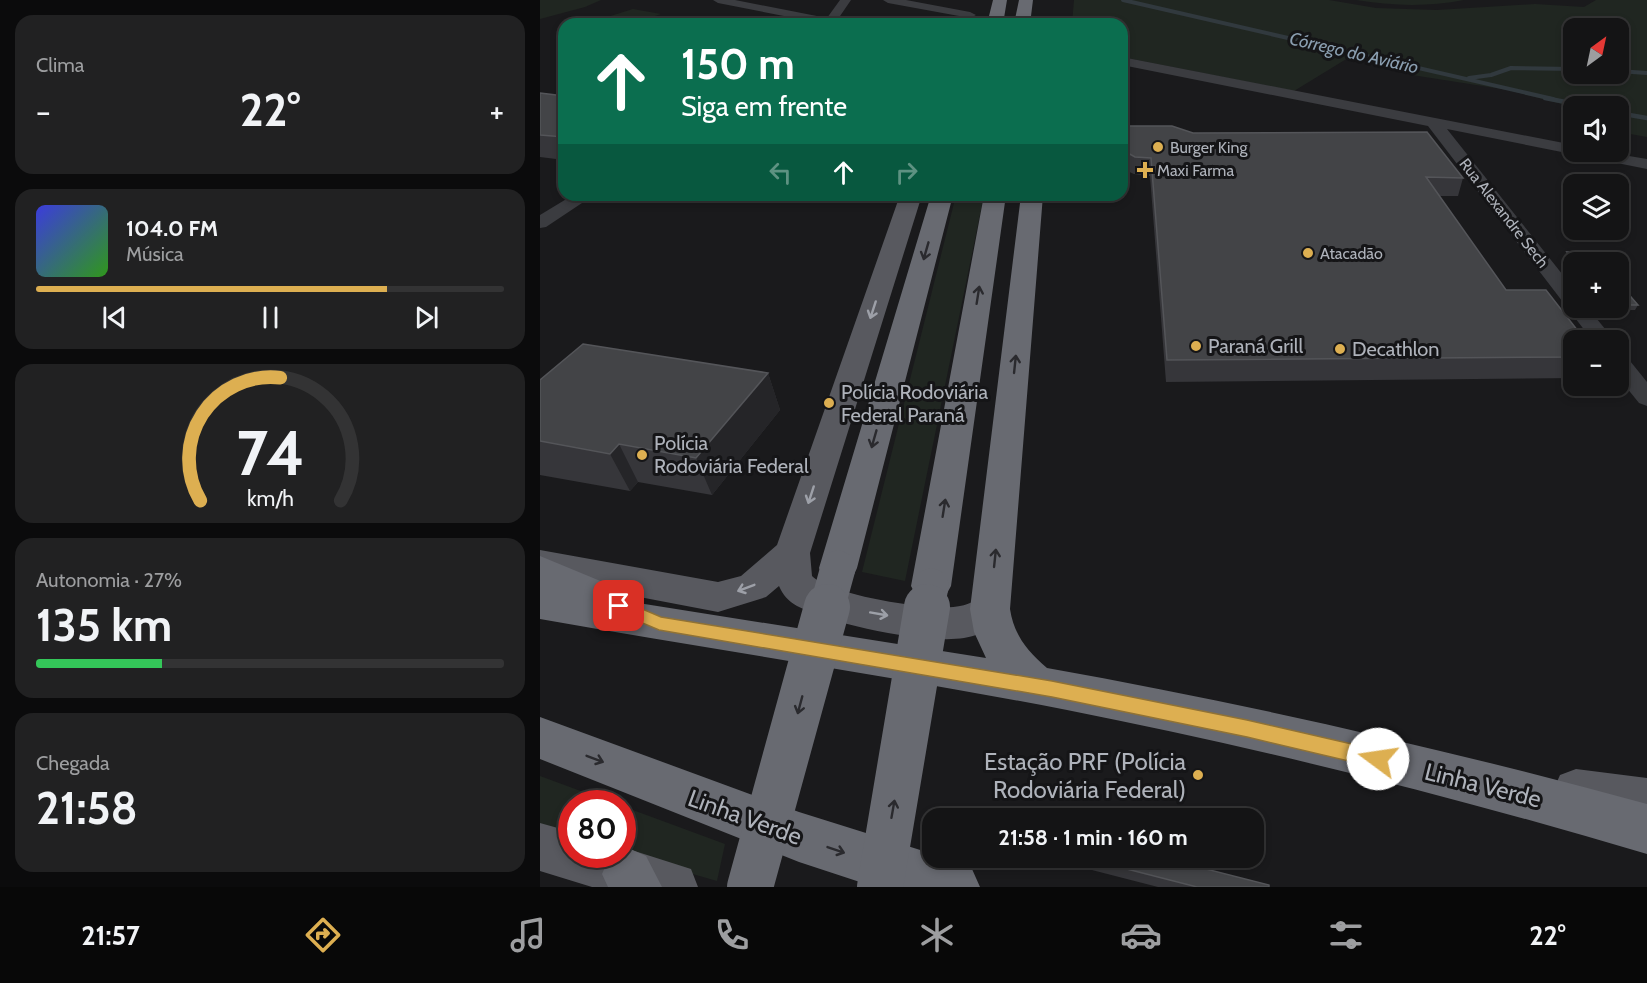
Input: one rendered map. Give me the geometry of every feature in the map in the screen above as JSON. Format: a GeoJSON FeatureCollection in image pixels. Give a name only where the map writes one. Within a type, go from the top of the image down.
{"type":"FeatureCollection","features":[{"type":"Feature","properties":{"kind":"highway"},"geometry":{"type":"LineString","coordinates":[[996,18],[1000,0]]}},
{"type":"Feature","properties":{"kind":"highway"},"geometry":{"type":"LineString","coordinates":[[750,887],[940,201]]}},
{"type":"Feature","properties":{"kind":"highway"},"geometry":{"type":"LineString","coordinates":[[880,887],[994,201]]}},
{"type":"Feature","properties":{"kind":"highway"},"geometry":{"type":"LineString","coordinates":[[1031,201],[990,609],[992,626],[1006,656],[1035,686]]}},
{"type":"Feature","properties":{"kind":"highway"},"geometry":{"type":"LineString","coordinates":[[540,571],[659,624]]}},
{"type":"Feature","properties":{"kind":"highway","name":"Linha Verde"},"geometry":{"type":"LineString","coordinates":[[540,603],[1035,686],[1247,729],[1447,775],[1647,829]]}},
{"type":"Feature","properties":{"kind":"highway","name":"Linha Verde"},"geometry":{"type":"LineString","coordinates":[[540,738],[799,837],[954,887]]}},
{"type":"Feature","properties":{"kind":"main road"},"geometry":{"type":"LineString","coordinates":[[909,201],[792,553],[794,578],[798,587],[819,600],[837,606],[910,620],[967,622],[990,609]]}},
{"type":"Feature","properties":{"kind":"main road"},"geometry":{"type":"LineString","coordinates":[[540,564],[718,597],[753,587],[792,553]]}},
{"type":"Feature","properties":{"kind":"main road"},"geometry":{"type":"LineString","coordinates":[[1447,775],[1647,800]]}},
{"type":"Feature","properties":{"kind":"main road"},"geometry":{"type":"LineString","coordinates":[[540,847],[646,882]]}},
{"type":"Feature","properties":{"kind":"street"},"geometry":{"type":"LineString","coordinates":[[718,0],[810,18]]}},
{"type":"Feature","properties":{"kind":"street"},"geometry":{"type":"LineString","coordinates":[[833,18],[846,0]]}},
{"type":"Feature","properties":{"kind":"street"},"geometry":{"type":"LineString","coordinates":[[888,0],[964,18]]}},
{"type":"Feature","properties":{"kind":"street"},"geometry":{"type":"LineString","coordinates":[[968,18],[974,0]]}},
{"type":"Feature","properties":{"kind":"street"},"geometry":{"type":"LineString","coordinates":[[1128,62],[1563,148]]}},
{"type":"Feature","properties":{"kind":"street","name":"Rua Alexandre Sech"},"geometry":{"type":"LineString","coordinates":[[1434,123],[1563,289]]}},
{"type":"Feature","properties":{"kind":"street"},"geometry":{"type":"LineString","coordinates":[[1629,161],[1647,164]]}},
{"type":"Feature","properties":{"kind":"street"},"geometry":{"type":"LineString","coordinates":[[546,215],[573,201]]}},
{"type":"Feature","properties":{"kind":"street"},"geometry":{"type":"LineString","coordinates":[[1585,318],[1595,330]]}},
{"type":"Feature","properties":{"kind":"street"},"geometry":{"type":"LineString","coordinates":[[1629,375],[1647,398]]}},
{"type":"Feature","properties":{"kind":"shaded area"},"geometry":{"type":"Polygon","coordinates":[[[540,0],[601,0],[585,7],[540,19],[540,0]]]}},
{"type":"Feature","properties":{"kind":"shaded area"},"geometry":{"type":"Polygon","coordinates":[[[1074,0],[1329,0],[1376,8],[1437,10],[1535,4],[1584,7],[1596,0],[1647,0],[1647,137],[1629,134],[1629,96],[1563,96],[1563,105],[1508,90],[1412,75],[1382,65],[1348,58],[1294,91],[1128,58],[1128,18],[1072,18],[1074,0]]]}},
{"type":"Feature","properties":{"kind":"shaded area"},"geometry":{"type":"Polygon","coordinates":[[[1356,0],[1464,0],[1410,5],[1356,0]]]}},
{"type":"Feature","properties":{"kind":"shaded area"},"geometry":{"type":"Polygon","coordinates":[[[633,9],[661,14],[649,18],[604,18],[633,9]]]}},
{"type":"Feature","properties":{"kind":"shaded area"},"geometry":{"type":"Polygon","coordinates":[[[955,201],[983,201],[905,581],[862,572],[955,201]]]}},
{"type":"Feature","properties":{"kind":"shaded area"},"geometry":{"type":"Polygon","coordinates":[[[540,776],[578,790],[558,790],[558,835],[540,829],[540,776]]]}},
{"type":"Feature","properties":{"kind":"shaded area"},"geometry":{"type":"Polygon","coordinates":[[[636,811],[725,844],[717,881],[636,858],[636,811]]]}},
{"type":"Feature","properties":{"kind":"building"},"geometry":{"type":"Polygon","coordinates":[[[540,93],[558,95],[558,136],[540,135],[540,93]]]}},
{"type":"Feature","properties":{"kind":"building","name":"Atacadão"},"geometry":{"type":"Polygon","coordinates":[[[1128,126],[1172,126],[1193,133],[1427,132],[1463,178],[1426,177],[1506,290],[1546,290],[1563,312],[1563,318],[1568,318],[1577,330],[1563,330],[1563,357],[1167,360],[1151,158],[1135,157],[1128,153],[1128,126]]]}},
{"type":"Feature","properties":{"kind":"building"},"geometry":{"type":"Polygon","coordinates":[[[1629,295],[1638,305],[1629,305],[1629,295]]]}},
{"type":"Feature","properties":{"kind":"building"},"geometry":{"type":"Polygon","coordinates":[[[583,344],[768,373],[696,458],[619,444],[610,454],[540,441],[540,380],[583,344]]]}},
{"type":"Feature","properties":{"kind":"building"},"geometry":{"type":"Polygon","coordinates":[[[1123,868],[1202,868],[1269,885],[1269,887],[1197,887],[1123,868]]]}},
{"type":"Feature","properties":{"kind":"waterway","name":"Córrego do Aviário"},"geometry":{"type":"LineString","coordinates":[[1123,0],[1553,99]]}},
{"type":"Feature","properties":{"kind":"waterway"},"geometry":{"type":"LineString","coordinates":[[1469,78],[1491,75],[1511,68],[1563,69]]}},
{"type":"Feature","properties":{"kind":"waterway"},"geometry":{"type":"LineString","coordinates":[[1629,72],[1647,73]]}},
{"type":"Feature","properties":{"kind":"waterway","name":"Córrego do Aviário"},"geometry":{"type":"LineString","coordinates":[[1545,98],[1563,102]]}},
{"type":"Feature","properties":{"kind":"waterway","name":"Córrego do Aviário"},"geometry":{"type":"LineString","coordinates":[[1629,115],[1647,118]]}},
{"type":"Feature","properties":{"kind":"place","name":"Burger King"},"geometry":{"type":"Point","coordinates":[1158,147]}},
{"type":"Feature","properties":{"kind":"place","name":"Maxi Farma"},"geometry":{"type":"Point","coordinates":[1145,170]}},
{"type":"Feature","properties":{"kind":"place","name":"Atacadão"},"geometry":{"type":"Point","coordinates":[1308,253]}},
{"type":"Feature","properties":{"kind":"place","name":"Paraná Grill"},"geometry":{"type":"Point","coordinates":[1196,346]}},
{"type":"Feature","properties":{"kind":"place","name":"Decathlon"},"geometry":{"type":"Point","coordinates":[1340,349]}},
{"type":"Feature","properties":{"kind":"place","name":"Polícia Rodoviária Federal Paraná"},"geometry":{"type":"Point","coordinates":[829,403]}},
{"type":"Feature","properties":{"kind":"place","name":"Polícia Rodoviária Federal"},"geometry":{"type":"Point","coordinates":[642,455]}},
{"type":"Feature","properties":{"kind":"place","name":"Estação PRF (Polícia Rodoviária Federal)"},"geometry":{"type":"Point","coordinates":[1198,775]}},
{"type":"Feature","properties":{"kind":"route"},"geometry":{"type":"LineString","coordinates":[[619,606],[659,624],[1052,689],[1309,742],[1378,759]]}}]}
